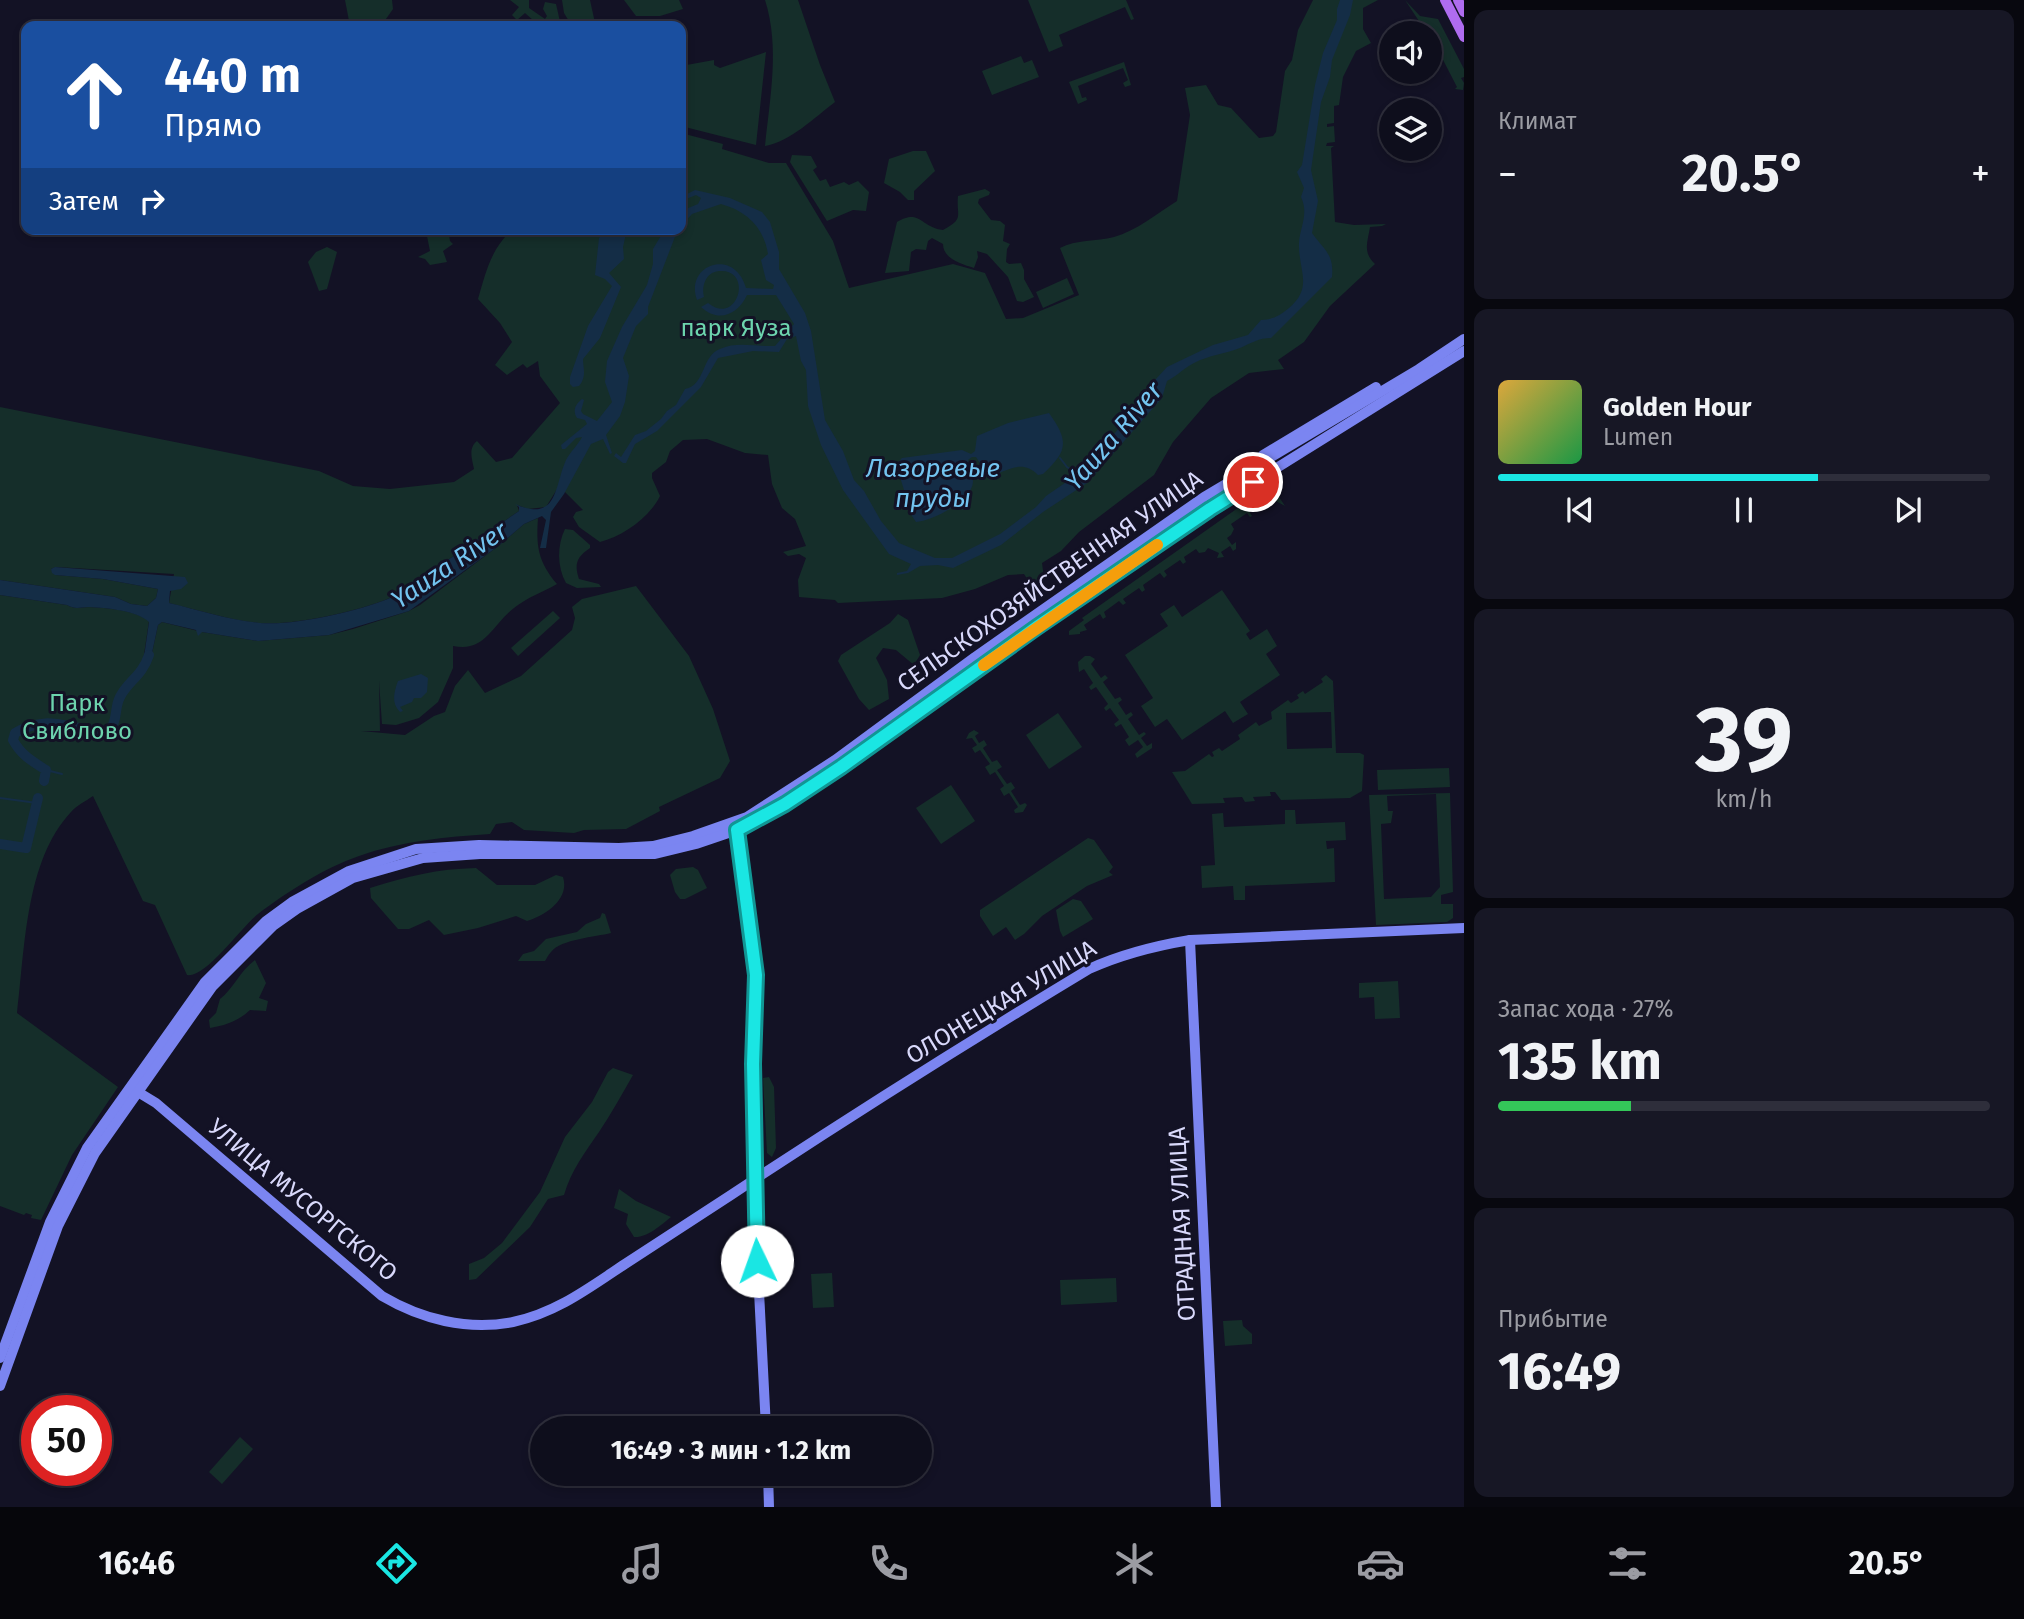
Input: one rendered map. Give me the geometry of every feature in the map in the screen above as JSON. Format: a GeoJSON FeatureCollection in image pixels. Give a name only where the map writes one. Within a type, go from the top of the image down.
{"type":"FeatureCollection","features":[{"type":"Feature","properties":{"kind":"main road"},"geometry":{"type":"LineString","coordinates":[[1452,3],[1464,18]]}},
{"type":"Feature","properties":{"kind":"main road"},"geometry":{"type":"LineString","coordinates":[[1452,3],[1464,40]]}},
{"type":"Feature","properties":{"kind":"main road","name":"СЕЛЬСКОХОЗЯЙСТВЕННАЯ УЛИЦА"},"geometry":{"type":"LineString","coordinates":[[736,826],[835,760],[1204,497],[1419,369],[1464,337]]}},
{"type":"Feature","properties":{"kind":"main road","name":"СЕЛЬСКОХОЗЯЙСТВЕННАЯ УЛИЦА"},"geometry":{"type":"LineString","coordinates":[[736,826],[785,804],[1210,509],[1464,351]]}},
{"type":"Feature","properties":{"kind":"main road"},"geometry":{"type":"LineString","coordinates":[[0,1358],[50,1222],[67,1184],[94,1137],[212,987],[273,926],[297,909],[353,878],[423,858],[480,854],[655,854],[736,826],[756,975],[753,1064],[754,1180],[765,1416]]}},
{"type":"Feature","properties":{"kind":"main road","name":"ОЛОНЕЦКАЯ УЛИЦА"},"geometry":{"type":"LineString","coordinates":[[754,1180],[1089,969],[1132,951],[1190,940],[1464,928]]}},
{"type":"Feature","properties":{"kind":"main road","name":"ОТРАДНАЯ УЛИЦА"},"geometry":{"type":"LineString","coordinates":[[1190,940],[1216,1507]]}},
{"type":"Feature","properties":{"kind":"main road"},"geometry":{"type":"LineString","coordinates":[[0,1386],[58,1226],[75,1188],[134,1089]]}},
{"type":"Feature","properties":{"kind":"main road","name":"УЛИЦА МУСОРГСКОГО"},"geometry":{"type":"LineString","coordinates":[[134,1089],[173,1117],[382,1296],[418,1315],[453,1323],[513,1322],[562,1306],[754,1180]]}},
{"type":"Feature","properties":{"kind":"main road"},"geometry":{"type":"LineString","coordinates":[[768,1486],[769,1507]]}},
{"type":"Feature","properties":{"kind":"green space"},"geometry":{"type":"Polygon","coordinates":[[[345,0],[392,0],[393,9],[385,21],[349,21],[345,0]]]}},
{"type":"Feature","properties":{"kind":"green space"},"geometry":{"type":"Polygon","coordinates":[[[510,0],[529,0],[529,8],[545,19],[545,2],[556,4],[560,21],[534,21],[525,13],[517,20],[512,15],[519,7],[510,0]]]}},
{"type":"Feature","properties":{"kind":"green space"},"geometry":{"type":"Polygon","coordinates":[[[562,0],[590,0],[595,21],[569,21],[564,13],[562,0]]]}},
{"type":"Feature","properties":{"kind":"green space"},"geometry":{"type":"Polygon","coordinates":[[[624,0],[679,0],[683,9],[660,16],[636,16],[624,0]]]}},
{"type":"Feature","properties":{"kind":"green space"},"geometry":{"type":"Polygon","coordinates":[[[765,0],[798,0],[835,102],[784,140],[765,146],[773,54],[770,18],[765,0]]]}},
{"type":"Feature","properties":{"kind":"green space"},"geometry":{"type":"Polygon","coordinates":[[[1028,0],[1126,0],[1134,19],[1131,20],[1125,7],[1059,35],[1063,46],[1049,52],[1028,0]]]}},
{"type":"Feature","properties":{"kind":"green space","name":"парк Яуза"},"geometry":{"type":"Polygon","coordinates":[[[1313,0],[1378,0],[1363,8],[1363,29],[1371,43],[1356,51],[1343,77],[1339,105],[1334,106],[1334,123],[1327,124],[1327,127],[1334,126],[1335,142],[1327,143],[1326,146],[1334,146],[1331,148],[1335,222],[1354,225],[1386,224],[1370,227],[1367,251],[1375,264],[1330,306],[1304,342],[1278,360],[1284,369],[1249,373],[1211,398],[1173,442],[1154,475],[1079,532],[1061,551],[1042,563],[1044,578],[1036,586],[1032,586],[1024,574],[1008,575],[975,589],[942,598],[838,603],[835,600],[799,597],[798,580],[806,558],[799,554],[788,556],[783,552],[806,546],[795,519],[782,508],[772,484],[768,455],[745,453],[707,439],[683,440],[670,451],[666,462],[652,473],[660,496],[642,519],[618,535],[600,542],[579,527],[573,517],[576,512],[583,510],[559,486],[546,507],[528,509],[517,505],[519,511],[397,595],[330,616],[291,622],[259,623],[169,603],[174,574],[56,567],[51,569],[56,575],[103,579],[158,589],[156,598],[147,606],[131,604],[115,597],[0,580],[0,407],[319,471],[353,486],[390,489],[454,482],[474,469],[472,450],[477,441],[496,462],[512,458],[560,403],[540,376],[538,361],[527,368],[523,364],[507,375],[495,365],[512,342],[500,323],[478,299],[499,244],[507,235],[686,235],[686,134],[723,144],[722,149],[769,163],[786,163],[833,241],[849,288],[953,264],[985,273],[1006,319],[1023,318],[1079,295],[1060,248],[1122,234],[1177,201],[1190,115],[1185,88],[1206,85],[1218,105],[1231,108],[1259,138],[1273,136],[1276,132],[1285,71],[1292,60],[1298,30],[1313,0]]]}},
{"type":"Feature","properties":{"kind":"green space"},"geometry":{"type":"Polygon","coordinates":[[[1405,0],[1420,16],[1439,21],[1419,21],[1405,0]]]}},
{"type":"Feature","properties":{"kind":"green space"},"geometry":{"type":"Polygon","coordinates":[[[1442,27],[1464,69],[1464,77],[1461,78],[1464,83],[1463,90],[1455,89],[1457,87],[1442,58],[1442,27]]]}},
{"type":"Feature","properties":{"kind":"green space"},"geometry":{"type":"Polygon","coordinates":[[[766,52],[756,145],[686,127],[686,65],[714,60],[714,65],[720,68],[766,52]]]}},
{"type":"Feature","properties":{"kind":"green space"},"geometry":{"type":"Polygon","coordinates":[[[1021,56],[1024,63],[1032,60],[1039,77],[992,95],[982,71],[1021,56]]]}},
{"type":"Feature","properties":{"kind":"green space"},"geometry":{"type":"Polygon","coordinates":[[[1124,62],[1131,85],[1125,87],[1123,83],[1128,80],[1123,68],[1078,86],[1082,98],[1086,97],[1087,100],[1078,104],[1069,82],[1124,62]]]}},
{"type":"Feature","properties":{"kind":"green space"},"geometry":{"type":"Polygon","coordinates":[[[913,151],[926,151],[935,171],[914,191],[914,200],[908,200],[884,183],[889,159],[913,151]]]}},
{"type":"Feature","properties":{"kind":"green space"},"geometry":{"type":"Polygon","coordinates":[[[792,155],[811,156],[817,167],[813,170],[820,181],[826,179],[830,187],[858,181],[869,192],[866,211],[853,210],[827,221],[790,162],[792,155]]]}},
{"type":"Feature","properties":{"kind":"green space"},"geometry":{"type":"Polygon","coordinates":[[[985,189],[990,192],[989,195],[979,199],[978,203],[991,220],[1005,225],[1003,241],[1010,244],[1006,262],[1021,263],[1024,279],[1034,297],[1023,302],[1017,301],[1008,277],[987,254],[977,251],[974,268],[950,257],[943,244],[932,238],[928,241],[926,250],[916,249],[911,252],[909,271],[885,273],[897,222],[911,217],[943,230],[957,220],[958,196],[985,189]]]}},
{"type":"Feature","properties":{"kind":"green space"},"geometry":{"type":"Polygon","coordinates":[[[427,235],[449,235],[453,244],[443,251],[447,262],[430,265],[425,259],[418,257],[430,251],[427,235]]]}},
{"type":"Feature","properties":{"kind":"green space"},"geometry":{"type":"Polygon","coordinates":[[[327,247],[337,252],[327,289],[319,291],[308,262],[316,252],[327,247]]]}},
{"type":"Feature","properties":{"kind":"green space"},"geometry":{"type":"Polygon","coordinates":[[[1067,278],[1074,294],[1043,308],[1036,292],[1067,278]]]}},
{"type":"Feature","properties":{"kind":"green space"},"geometry":{"type":"Polygon","coordinates":[[[1269,486],[1285,506],[1274,500],[1268,505],[1265,501],[1249,511],[1252,516],[1247,513],[1231,524],[1234,529],[1227,538],[1232,545],[1236,542],[1236,549],[1233,551],[1230,546],[1221,552],[1224,557],[1217,558],[1219,553],[1208,548],[1199,553],[1196,549],[1184,557],[1186,562],[1183,564],[1180,560],[1164,571],[1167,575],[1164,578],[1160,573],[1143,585],[1145,590],[1142,592],[1139,588],[1123,599],[1126,603],[1123,605],[1119,601],[1104,612],[1106,617],[1103,619],[1100,614],[1084,625],[1087,630],[1069,635],[1069,631],[1084,620],[1082,618],[1269,486]]]}},
{"type":"Feature","properties":{"kind":"green space","name":"Парк Свиблово"},"geometry":{"type":"Polygon","coordinates":[[[538,518],[537,537],[542,561],[557,584],[519,604],[481,642],[464,647],[453,646],[453,668],[438,702],[419,718],[396,725],[382,724],[379,681],[380,731],[361,731],[405,735],[445,712],[455,686],[468,670],[485,693],[521,676],[572,630],[575,618],[572,607],[582,599],[636,586],[689,656],[713,709],[730,761],[720,778],[659,807],[660,811],[626,829],[584,830],[574,833],[524,830],[512,822],[496,824],[490,834],[407,843],[359,856],[319,874],[281,897],[251,920],[204,969],[187,975],[155,905],[143,901],[93,796],[71,812],[44,855],[25,934],[17,1013],[118,1087],[72,1155],[41,1220],[0,1206],[0,595],[76,608],[120,610],[143,617],[149,621],[142,668],[152,653],[158,625],[162,622],[258,641],[329,635],[409,611],[524,524],[538,518]]]}},
{"type":"Feature","properties":{"kind":"green space"},"geometry":{"type":"Polygon","coordinates":[[[565,529],[573,530],[590,545],[578,561],[579,579],[599,584],[601,587],[577,588],[566,583],[559,556],[565,529]]]}},
{"type":"Feature","properties":{"kind":"green space"},"geometry":{"type":"Polygon","coordinates":[[[1222,590],[1250,631],[1246,634],[1250,640],[1267,629],[1277,646],[1266,654],[1280,675],[1240,702],[1248,714],[1233,723],[1225,711],[1182,740],[1167,719],[1155,727],[1141,706],[1153,698],[1125,655],[1168,626],[1160,614],[1174,605],[1182,617],[1222,590]]]}},
{"type":"Feature","properties":{"kind":"green space"},"geometry":{"type":"Polygon","coordinates":[[[553,611],[560,618],[518,656],[511,648],[553,611]]]}},
{"type":"Feature","properties":{"kind":"green space"},"geometry":{"type":"Polygon","coordinates":[[[898,614],[908,620],[920,655],[914,665],[896,650],[883,648],[876,658],[887,680],[889,699],[869,710],[859,699],[838,661],[841,655],[890,623],[898,614]]]}},
{"type":"Feature","properties":{"kind":"green space"},"geometry":{"type":"Polygon","coordinates":[[[1085,656],[1095,659],[1091,664],[1101,678],[1105,675],[1108,678],[1103,682],[1115,699],[1120,697],[1122,700],[1118,703],[1126,715],[1131,712],[1133,715],[1128,719],[1139,735],[1144,732],[1146,734],[1141,738],[1147,746],[1152,743],[1152,748],[1137,758],[1135,754],[1143,747],[1138,740],[1129,746],[1125,740],[1129,737],[1121,724],[1116,727],[1114,724],[1119,720],[1110,708],[1106,711],[1104,708],[1108,704],[1096,687],[1091,690],[1089,687],[1093,683],[1084,669],[1079,672],[1078,662],[1085,656]]]}},
{"type":"Feature","properties":{"kind":"green space"},"geometry":{"type":"Polygon","coordinates":[[[1326,675],[1333,681],[1336,753],[1364,755],[1362,791],[1350,798],[1281,800],[1275,792],[1270,792],[1271,796],[1253,797],[1255,801],[1245,802],[1242,797],[1223,798],[1225,803],[1192,804],[1172,772],[1185,771],[1209,754],[1214,756],[1212,752],[1219,748],[1222,751],[1240,739],[1238,735],[1256,722],[1259,726],[1272,719],[1271,712],[1288,700],[1291,703],[1299,698],[1297,695],[1303,691],[1305,694],[1323,682],[1321,679],[1326,675]],[[1331,712],[1286,713],[1287,749],[1332,748],[1331,712]]]}},
{"type":"Feature","properties":{"kind":"green space"},"geometry":{"type":"Polygon","coordinates":[[[1058,713],[1082,747],[1049,769],[1026,735],[1058,713]]]}},
{"type":"Feature","properties":{"kind":"green space"},"geometry":{"type":"Polygon","coordinates":[[[974,730],[979,733],[975,736],[979,743],[984,740],[987,745],[983,748],[992,762],[997,760],[1002,767],[997,770],[1007,784],[1011,782],[1015,788],[1011,791],[1020,805],[1027,805],[1023,812],[1015,813],[1014,810],[1018,807],[1009,793],[1004,796],[1000,789],[1004,786],[995,772],[990,775],[985,767],[990,764],[980,750],[975,753],[972,748],[977,745],[972,738],[966,739],[974,730]]]}},
{"type":"Feature","properties":{"kind":"green space"},"geometry":{"type":"Polygon","coordinates":[[[1449,768],[1450,787],[1378,790],[1377,770],[1449,768]]]}},
{"type":"Feature","properties":{"kind":"green space"},"geometry":{"type":"Polygon","coordinates":[[[951,785],[975,821],[941,844],[916,808],[951,785]]]}},
{"type":"Feature","properties":{"kind":"green space"},"geometry":{"type":"Polygon","coordinates":[[[1450,793],[1453,892],[1441,895],[1441,904],[1453,904],[1453,918],[1447,922],[1376,925],[1369,795],[1450,793]],[[1436,794],[1387,796],[1388,811],[1393,811],[1391,823],[1381,824],[1384,899],[1431,897],[1440,887],[1436,794]]]}},
{"type":"Feature","properties":{"kind":"green space"},"geometry":{"type":"Polygon","coordinates":[[[1285,810],[1295,810],[1296,824],[1345,822],[1346,840],[1326,841],[1327,849],[1334,848],[1335,882],[1245,886],[1245,900],[1234,900],[1233,886],[1202,888],[1201,866],[1215,865],[1212,814],[1223,813],[1224,827],[1285,824],[1285,810]]]}},
{"type":"Feature","properties":{"kind":"green space"},"geometry":{"type":"Polygon","coordinates":[[[1088,838],[1094,840],[1113,867],[1109,872],[1113,875],[1087,886],[1042,916],[1015,940],[1006,927],[993,936],[980,916],[980,910],[1088,838]]]}},
{"type":"Feature","properties":{"kind":"green space"},"geometry":{"type":"Polygon","coordinates":[[[693,867],[698,870],[707,888],[680,899],[670,875],[676,869],[693,867]]]}},
{"type":"Feature","properties":{"kind":"green space"},"geometry":{"type":"Polygon","coordinates":[[[476,868],[497,885],[535,885],[556,875],[563,877],[563,892],[549,910],[527,921],[516,916],[444,935],[429,920],[409,929],[398,929],[371,898],[370,888],[384,884],[435,872],[476,868]]]}},
{"type":"Feature","properties":{"kind":"green space"},"geometry":{"type":"Polygon","coordinates":[[[1073,899],[1081,901],[1093,919],[1063,937],[1056,910],[1073,899]]]}},
{"type":"Feature","properties":{"kind":"green space"},"geometry":{"type":"Polygon","coordinates":[[[602,913],[605,914],[611,933],[562,944],[551,952],[545,961],[518,961],[523,954],[534,951],[546,939],[577,932],[586,924],[600,918],[602,913]]]}},
{"type":"Feature","properties":{"kind":"green space"},"geometry":{"type":"Polygon","coordinates":[[[255,960],[266,983],[259,998],[268,1001],[266,1011],[250,1010],[232,1022],[210,1028],[209,1020],[216,1013],[220,999],[255,960]]]}},
{"type":"Feature","properties":{"kind":"green space"},"geometry":{"type":"Polygon","coordinates":[[[1398,981],[1400,1018],[1375,1019],[1374,997],[1359,998],[1359,983],[1398,981]]]}},
{"type":"Feature","properties":{"kind":"green space"},"geometry":{"type":"Polygon","coordinates":[[[613,1068],[633,1075],[579,1162],[564,1195],[548,1199],[530,1227],[476,1279],[469,1280],[469,1264],[484,1258],[502,1243],[540,1192],[565,1137],[592,1102],[608,1072],[613,1068]]]}},
{"type":"Feature","properties":{"kind":"green space"},"geometry":{"type":"Polygon","coordinates":[[[769,1077],[774,1087],[776,1148],[772,1157],[767,1153],[763,1078],[769,1077]]]}},
{"type":"Feature","properties":{"kind":"green space"},"geometry":{"type":"Polygon","coordinates":[[[619,1189],[636,1201],[671,1217],[649,1233],[634,1237],[626,1224],[628,1214],[614,1208],[619,1189]]]}},
{"type":"Feature","properties":{"kind":"green space"},"geometry":{"type":"Polygon","coordinates":[[[832,1273],[834,1307],[813,1308],[811,1274],[832,1273]]]}},
{"type":"Feature","properties":{"kind":"green space"},"geometry":{"type":"Polygon","coordinates":[[[1116,1278],[1117,1302],[1061,1305],[1060,1280],[1116,1278]]]}},
{"type":"Feature","properties":{"kind":"green space"},"geometry":{"type":"Polygon","coordinates":[[[1242,1320],[1243,1326],[1252,1334],[1252,1344],[1225,1346],[1223,1321],[1242,1320]]]}},
{"type":"Feature","properties":{"kind":"green space"},"geometry":{"type":"Polygon","coordinates":[[[240,1437],[253,1449],[222,1484],[209,1472],[240,1437]]]}},
{"type":"Feature","properties":{"kind":"water","name":"Yauza River"},"geometry":{"type":"Polygon","coordinates":[[[1340,0],[1353,0],[1321,102],[1311,170],[1318,201],[1312,233],[1330,258],[1332,277],[1271,338],[1200,360],[1167,381],[1162,398],[1087,483],[1043,512],[1001,545],[953,568],[920,566],[908,573],[897,575],[907,571],[911,564],[889,554],[843,490],[821,445],[808,406],[806,370],[801,361],[796,336],[787,339],[779,352],[753,351],[718,358],[701,387],[657,431],[635,444],[626,463],[614,456],[616,453],[621,457],[635,435],[646,431],[676,405],[685,389],[697,382],[714,353],[733,345],[775,346],[794,324],[776,295],[747,295],[738,308],[721,316],[701,307],[708,303],[727,308],[734,303],[738,295],[736,278],[730,272],[719,271],[708,277],[704,284],[704,297],[697,300],[695,287],[698,277],[712,265],[722,264],[732,268],[740,275],[746,288],[773,289],[774,285],[766,280],[761,260],[768,254],[763,236],[746,216],[721,204],[692,214],[686,221],[686,209],[698,204],[701,198],[696,195],[686,199],[686,194],[695,190],[730,198],[762,212],[770,222],[779,252],[779,269],[805,313],[811,331],[825,420],[843,451],[854,480],[899,543],[935,558],[952,558],[1000,534],[1036,507],[1046,496],[1081,472],[1141,403],[1155,380],[1167,367],[1213,345],[1248,335],[1261,320],[1279,315],[1297,300],[1303,285],[1299,243],[1304,209],[1301,197],[1304,188],[1297,172],[1302,165],[1315,85],[1323,53],[1337,20],[1340,0]]]}},
{"type":"Feature","properties":{"kind":"water"},"geometry":{"type":"Polygon","coordinates":[[[602,235],[626,235],[624,259],[609,273],[621,287],[600,338],[583,359],[583,379],[579,386],[573,387],[570,377],[588,326],[612,286],[595,275],[599,238],[602,235]]]}},
{"type":"Feature","properties":{"kind":"water","name":"Yauza River"},"geometry":{"type":"Polygon","coordinates":[[[661,235],[676,235],[648,307],[648,314],[636,326],[623,358],[629,376],[625,402],[620,416],[606,435],[612,453],[610,454],[603,439],[591,444],[551,512],[546,548],[540,548],[546,520],[542,516],[524,524],[409,611],[329,635],[258,641],[202,632],[198,636],[196,630],[162,622],[158,625],[152,653],[142,671],[149,622],[143,618],[120,610],[76,608],[0,595],[0,580],[115,597],[131,604],[147,606],[156,598],[158,589],[103,579],[55,575],[51,569],[55,567],[185,577],[188,583],[181,589],[170,591],[169,603],[237,620],[275,623],[330,616],[397,595],[519,511],[515,504],[529,509],[547,506],[556,491],[566,460],[582,437],[576,438],[565,449],[562,449],[561,445],[587,424],[585,420],[577,418],[576,405],[584,400],[581,411],[597,421],[612,402],[605,382],[607,361],[622,327],[647,285],[653,264],[653,249],[661,235]]]}},
{"type":"Feature","properties":{"kind":"water","name":"Лазоревые пруды"},"geometry":{"type":"Polygon","coordinates":[[[1049,413],[1060,431],[1063,445],[1057,459],[1043,474],[1038,475],[1026,467],[1020,467],[988,476],[976,457],[972,457],[968,460],[973,482],[966,496],[941,514],[916,522],[896,464],[902,458],[962,450],[971,454],[975,451],[977,436],[1008,423],[1049,413]]]}},
{"type":"Feature","properties":{"kind":"water"},"geometry":{"type":"Polygon","coordinates":[[[421,674],[428,678],[427,692],[421,698],[414,698],[412,702],[400,707],[403,711],[400,712],[394,701],[398,681],[421,674]]]}},
{"type":"Feature","properties":{"kind":"waterway","name":"Yauza River"},"geometry":{"type":"LineString","coordinates":[[1060,458],[1067,467],[1077,473]]}},
{"type":"Feature","properties":{"kind":"waterway"},"geometry":{"type":"LineString","coordinates":[[44,781],[46,770],[20,750],[13,740],[15,733],[28,727],[51,723],[110,730],[120,697],[143,668],[149,655]]}},
{"type":"Feature","properties":{"kind":"waterway"},"geometry":{"type":"LineString","coordinates":[[46,770],[62,774]]}},
{"type":"Feature","properties":{"kind":"waterway"},"geometry":{"type":"LineString","coordinates":[[0,798],[37,803]]}},
{"type":"Feature","properties":{"kind":"waterway"},"geometry":{"type":"LineString","coordinates":[[0,844],[26,848],[38,798]]}},
{"type":"Feature","properties":{"kind":"slow traffic"},"geometry":{"type":"LineString","coordinates":[[984,665],[1157,545]]}},
{"type":"Feature","properties":{"kind":"route"},"geometry":{"type":"LineString","coordinates":[[757,1261],[753,1064],[756,975],[737,830],[785,804],[841,767],[1112,575],[1253,482]]}}]}
